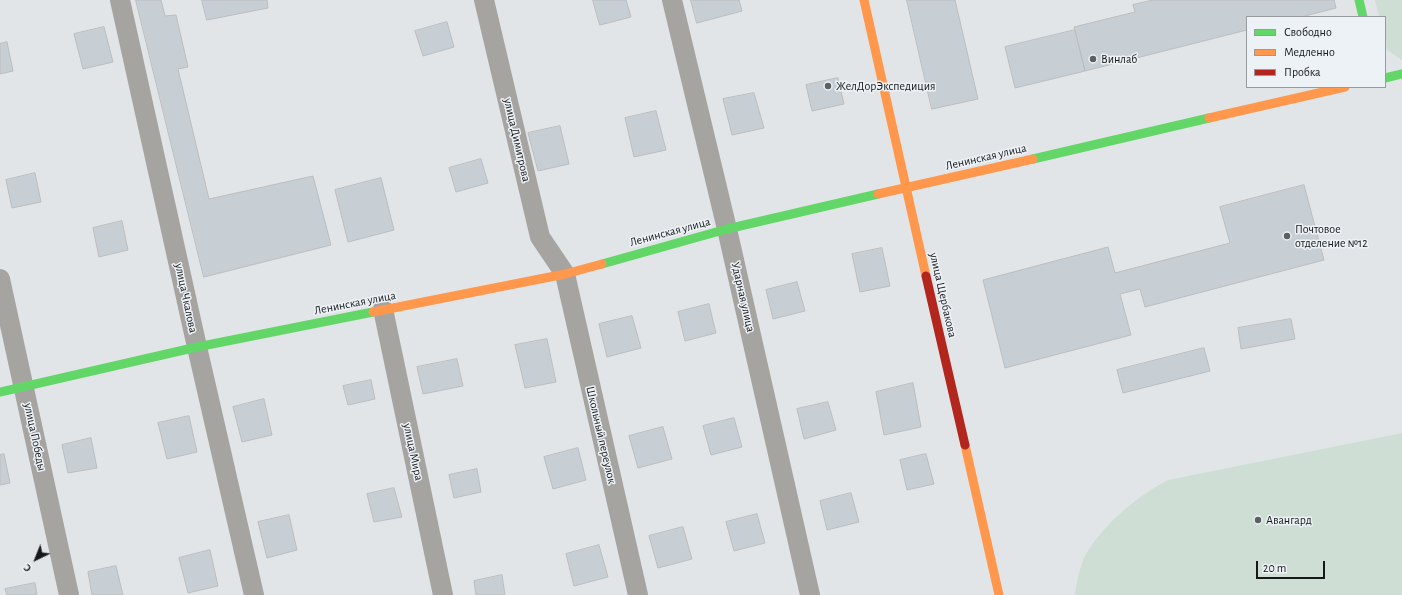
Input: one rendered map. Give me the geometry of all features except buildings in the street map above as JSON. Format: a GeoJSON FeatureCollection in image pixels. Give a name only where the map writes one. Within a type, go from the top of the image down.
{"type":"FeatureCollection","features":[{"type":"Feature","properties":{"kind":"main road","name":"улица Щербакова"},"geometry":{"type":"LineString","coordinates":[[864,0],[999,595]]}},
{"type":"Feature","properties":{"kind":"main road"},"geometry":{"type":"LineString","coordinates":[[1359,0],[1363,16]]}},
{"type":"Feature","properties":{"kind":"main road"},"geometry":{"type":"LineString","coordinates":[[1386,78],[1402,74]]}},
{"type":"Feature","properties":{"kind":"main road","name":"Ленинская улица"},"geometry":{"type":"LineString","coordinates":[[0,392],[197,347],[565,274],[727,229],[1341,88]]}},
{"type":"Feature","properties":{"kind":"street","name":"улица Чкалова"},"geometry":{"type":"LineString","coordinates":[[120,0],[254,595]]}},
{"type":"Feature","properties":{"kind":"street","name":"улица Димитрова"},"geometry":{"type":"LineString","coordinates":[[484,0],[540,237],[565,274]]}},
{"type":"Feature","properties":{"kind":"street","name":"Ударная улица"},"geometry":{"type":"LineString","coordinates":[[672,0],[727,229],[810,595]]}},
{"type":"Feature","properties":{"kind":"street","name":"Школьный переулок"},"geometry":{"type":"LineString","coordinates":[[565,274],[638,595]]}},
{"type":"Feature","properties":{"kind":"street","name":"улица Победы"},"geometry":{"type":"LineString","coordinates":[[0,279],[69,595]]}},
{"type":"Feature","properties":{"kind":"street","name":"улица Мира"},"geometry":{"type":"LineString","coordinates":[[383,309],[443,595]]}},
{"type":"Feature","properties":{"kind":"shaded area"},"geometry":{"type":"Polygon","coordinates":[[[1375,0],[1402,0],[1402,60],[1387,50],[1386,16],[1379,16],[1375,0]]]}},
{"type":"Feature","properties":{"kind":"shaded area","name":"Авангард"},"geometry":{"type":"Polygon","coordinates":[[[1402,433],[1402,595],[1075,595],[1078,575],[1083,560],[1101,533],[1132,503],[1168,480],[1402,433]]]}},
{"type":"Feature","properties":{"kind":"traffic: fast"},"geometry":{"type":"LineString","coordinates":[[1359,0],[1363,16]]}},
{"type":"Feature","properties":{"kind":"traffic: fast"},"geometry":{"type":"LineString","coordinates":[[1386,78],[1402,74]]}},
{"type":"Feature","properties":{"kind":"traffic: fast"},"geometry":{"type":"LineString","coordinates":[[1033,159],[1209,118]]}},
{"type":"Feature","properties":{"kind":"traffic: fast"},"geometry":{"type":"LineString","coordinates":[[602,264],[727,229],[878,194]]}},
{"type":"Feature","properties":{"kind":"traffic: fast"},"geometry":{"type":"LineString","coordinates":[[0,392],[197,347],[373,312]]}},
{"type":"Feature","properties":{"kind":"traffic: slow"},"geometry":{"type":"LineString","coordinates":[[864,0],[926,276]]}},
{"type":"Feature","properties":{"kind":"traffic: slow"},"geometry":{"type":"LineString","coordinates":[[1209,118],[1341,88]]}},
{"type":"Feature","properties":{"kind":"traffic: slow"},"geometry":{"type":"LineString","coordinates":[[878,194],[1033,159]]}},
{"type":"Feature","properties":{"kind":"traffic: slow"},"geometry":{"type":"LineString","coordinates":[[373,312],[565,274],[602,264]]}},
{"type":"Feature","properties":{"kind":"traffic: slow"},"geometry":{"type":"LineString","coordinates":[[965,445],[999,595]]}},
{"type":"Feature","properties":{"kind":"traffic: jam"},"geometry":{"type":"LineString","coordinates":[[926,276],[965,445]]}},
{"type":"Feature","properties":{"kind":"place","name":"Винлаб"},"geometry":{"type":"Point","coordinates":[1093,59]}},
{"type":"Feature","properties":{"kind":"place","name":"ЖелДорЭкспедиция"},"geometry":{"type":"Point","coordinates":[828,86]}},
{"type":"Feature","properties":{"kind":"place","name":"Почтовое отделение №12"},"geometry":{"type":"Point","coordinates":[1287,236]}},
{"type":"Feature","properties":{"kind":"place","name":"Авангард"},"geometry":{"type":"Point","coordinates":[1258,520]}}]}
